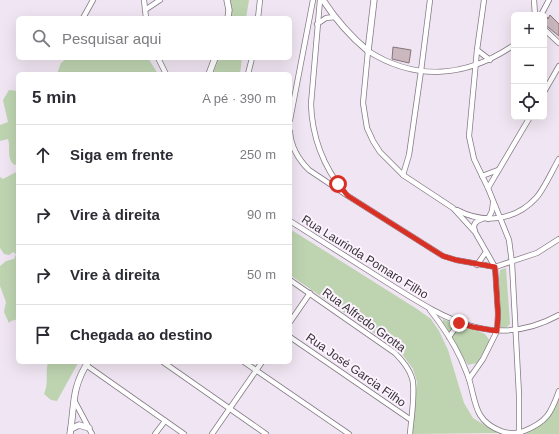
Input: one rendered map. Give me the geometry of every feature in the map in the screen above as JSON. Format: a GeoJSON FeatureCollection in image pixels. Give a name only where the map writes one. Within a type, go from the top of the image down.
{"type":"FeatureCollection","features":[{"type":"Feature","properties":{"kind":"street"},"geometry":{"type":"LineString","coordinates":[[84,16],[93,0]]}},
{"type":"Feature","properties":{"kind":"street"},"geometry":{"type":"LineString","coordinates":[[144,0],[146,16]]}},
{"type":"Feature","properties":{"kind":"street"},"geometry":{"type":"LineString","coordinates":[[145,10],[160,0]]}},
{"type":"Feature","properties":{"kind":"street"},"geometry":{"type":"LineString","coordinates":[[227,0],[229,10],[228,16]]}},
{"type":"Feature","properties":{"kind":"street"},"geometry":{"type":"LineString","coordinates":[[258,16],[260,0]]}},
{"type":"Feature","properties":{"kind":"street"},"geometry":{"type":"LineString","coordinates":[[292,110],[313,0]]}},
{"type":"Feature","properties":{"kind":"street"},"geometry":{"type":"LineString","coordinates":[[320,0],[311,104],[312,121],[320,154],[332,176],[348,196]]}},
{"type":"Feature","properties":{"kind":"street"},"geometry":{"type":"LineString","coordinates":[[324,0],[335,18],[353,39],[380,59],[401,67],[431,72],[476,66],[490,60],[511,47]]}},
{"type":"Feature","properties":{"kind":"street"},"geometry":{"type":"LineString","coordinates":[[374,0],[363,102],[367,128],[380,152],[403,175],[453,208],[467,215],[482,219],[500,219],[526,206],[536,198],[559,159]]}},
{"type":"Feature","properties":{"kind":"street"},"geometry":{"type":"LineString","coordinates":[[403,175],[409,155],[430,0]]}},
{"type":"Feature","properties":{"kind":"street"},"geometry":{"type":"LineString","coordinates":[[484,0],[477,50],[469,136],[474,159],[488,188],[509,240],[512,262],[516,330],[520,412],[519,433]]}},
{"type":"Feature","properties":{"kind":"street"},"geometry":{"type":"LineString","coordinates":[[534,0],[535,12]]}},
{"type":"Feature","properties":{"kind":"street"},"geometry":{"type":"LineString","coordinates":[[542,12],[549,0]]}},
{"type":"Feature","properties":{"kind":"street"},"geometry":{"type":"LineString","coordinates":[[317,24],[326,18],[335,18]]}},
{"type":"Feature","properties":{"kind":"street"},"geometry":{"type":"LineString","coordinates":[[547,32],[559,43]]}},
{"type":"Feature","properties":{"kind":"street"},"geometry":{"type":"LineString","coordinates":[[477,50],[490,60]]}},
{"type":"Feature","properties":{"kind":"street"},"geometry":{"type":"LineString","coordinates":[[159,60],[165,72]]}},
{"type":"Feature","properties":{"kind":"street"},"geometry":{"type":"LineString","coordinates":[[210,72],[215,60]]}},
{"type":"Feature","properties":{"kind":"street"},"geometry":{"type":"LineString","coordinates":[[248,72],[252,60]]}},
{"type":"Feature","properties":{"kind":"street"},"geometry":{"type":"LineString","coordinates":[[547,87],[559,66]]}},
{"type":"Feature","properties":{"kind":"street"},"geometry":{"type":"LineString","coordinates":[[464,68],[475,76]]}},
{"type":"Feature","properties":{"kind":"street"},"geometry":{"type":"LineString","coordinates":[[488,188],[528,120]]}},
{"type":"Feature","properties":{"kind":"street"},"geometry":{"type":"LineString","coordinates":[[292,147],[304,164],[348,196],[443,256],[477,265],[495,267],[537,253],[559,239]]}},
{"type":"Feature","properties":{"kind":"street"},"geometry":{"type":"LineString","coordinates":[[482,176],[499,169]]}},
{"type":"Feature","properties":{"kind":"street"},"geometry":{"type":"LineString","coordinates":[[488,219],[492,211],[493,203]]}},
{"type":"Feature","properties":{"kind":"street"},"geometry":{"type":"LineString","coordinates":[[453,208],[475,232]]}},
{"type":"Feature","properties":{"kind":"street"},"geometry":{"type":"LineString","coordinates":[[464,220],[467,215]]}},
{"type":"Feature","properties":{"kind":"street"},"geometry":{"type":"LineString","coordinates":[[469,379],[483,359],[497,331],[498,314],[495,267],[475,232],[473,225],[478,220],[482,219]]}},
{"type":"Feature","properties":{"kind":"street","name":"Rua Laurinda Pomaro Filho"},"geometry":{"type":"LineString","coordinates":[[292,222],[429,309],[459,323],[497,331],[516,330],[536,326],[559,315]]}},
{"type":"Feature","properties":{"kind":"street"},"geometry":{"type":"LineString","coordinates":[[477,265],[486,252]]}},
{"type":"Feature","properties":{"kind":"street","name":"Rua Alfredo Grotta"},"geometry":{"type":"LineString","coordinates":[[292,281],[395,352],[402,360],[409,371],[414,384],[410,434]]}},
{"type":"Feature","properties":{"kind":"street"},"geometry":{"type":"LineString","coordinates":[[292,317],[310,293]]}},
{"type":"Feature","properties":{"kind":"street","name":"Rua Laurinda Pomaro Filho"},"geometry":{"type":"LineString","coordinates":[[429,309],[449,337],[461,359],[469,379],[474,401],[483,421],[490,426],[510,434]]}},
{"type":"Feature","properties":{"kind":"street"},"geometry":{"type":"LineString","coordinates":[[449,337],[459,323]]}},
{"type":"Feature","properties":{"kind":"street","name":"Rua José Garcia Filho"},"geometry":{"type":"LineString","coordinates":[[292,338],[411,420]]}},
{"type":"Feature","properties":{"kind":"street"},"geometry":{"type":"LineString","coordinates":[[70,431],[73,399],[80,376],[87,364],[184,434]]}},
{"type":"Feature","properties":{"kind":"street"},"geometry":{"type":"LineString","coordinates":[[166,364],[266,434]]}},
{"type":"Feature","properties":{"kind":"street"},"geometry":{"type":"LineString","coordinates":[[247,364],[349,434]]}},
{"type":"Feature","properties":{"kind":"street"},"geometry":{"type":"LineString","coordinates":[[212,434],[261,364]]}},
{"type":"Feature","properties":{"kind":"street"},"geometry":{"type":"LineString","coordinates":[[510,434],[519,433],[537,426],[548,416],[559,391]]}},
{"type":"Feature","properties":{"kind":"street"},"geometry":{"type":"LineString","coordinates":[[73,399],[92,434]]}},
{"type":"Feature","properties":{"kind":"street"},"geometry":{"type":"LineString","coordinates":[[155,434],[165,421]]}},
{"type":"Feature","properties":{"kind":"street"},"geometry":{"type":"LineString","coordinates":[[70,431],[80,426],[89,428]]}},
{"type":"Feature","properties":{"kind":"green space"},"geometry":{"type":"Polygon","coordinates":[[[230,0],[249,0],[246,16],[230,16],[230,0]]]}},
{"type":"Feature","properties":{"kind":"green space"},"geometry":{"type":"Polygon","coordinates":[[[65,60],[149,60],[157,72],[58,72],[61,63],[65,60]]]}},
{"type":"Feature","properties":{"kind":"green space"},"geometry":{"type":"Polygon","coordinates":[[[218,60],[242,60],[240,72],[214,72],[218,60]]]}},
{"type":"Feature","properties":{"kind":"green space"},"geometry":{"type":"Polygon","coordinates":[[[9,90],[16,91],[15,165],[12,163],[10,157],[8,139],[0,141],[0,125],[8,122],[3,100],[9,90]]]}},
{"type":"Feature","properties":{"kind":"green space"},"geometry":{"type":"Polygon","coordinates":[[[16,172],[16,254],[13,252],[9,255],[4,254],[0,248],[0,177],[3,179],[16,172]]]}},
{"type":"Feature","properties":{"kind":"green space"},"geometry":{"type":"Polygon","coordinates":[[[292,230],[431,319],[439,331],[448,350],[464,403],[473,418],[491,429],[502,433],[411,434],[417,382],[413,369],[400,351],[292,276],[292,230]]]}},
{"type":"Feature","properties":{"kind":"green space"},"geometry":{"type":"Polygon","coordinates":[[[16,254],[16,320],[9,323],[4,312],[6,302],[0,286],[0,266],[6,261],[14,259],[16,254]]]}},
{"type":"Feature","properties":{"kind":"green space"},"geometry":{"type":"Polygon","coordinates":[[[506,268],[510,324],[507,327],[502,328],[499,326],[499,277],[500,270],[506,268]]]}},
{"type":"Feature","properties":{"kind":"green space"},"geometry":{"type":"Polygon","coordinates":[[[443,319],[458,326],[473,329],[485,334],[490,341],[477,363],[468,365],[442,323],[443,319]]]}},
{"type":"Feature","properties":{"kind":"green space"},"geometry":{"type":"Polygon","coordinates":[[[48,364],[77,364],[57,401],[51,400],[44,394],[48,364]]]}},
{"type":"Feature","properties":{"kind":"green space"},"geometry":{"type":"Polygon","coordinates":[[[559,391],[559,434],[526,434],[527,430],[543,421],[559,391]]]}},
{"type":"Feature","properties":{"kind":"building"},"geometry":{"type":"Polygon","coordinates":[[[550,15],[559,24],[559,36],[547,26],[547,17],[548,19],[550,15]]]}},
{"type":"Feature","properties":{"kind":"building"},"geometry":{"type":"Polygon","coordinates":[[[393,47],[411,50],[409,63],[392,59],[393,47]]]}},
{"type":"Feature","properties":{"kind":"route"},"geometry":{"type":"LineString","coordinates":[[338,184],[348,196],[443,256],[477,265],[495,267],[498,314],[497,331],[459,323]]}}]}
